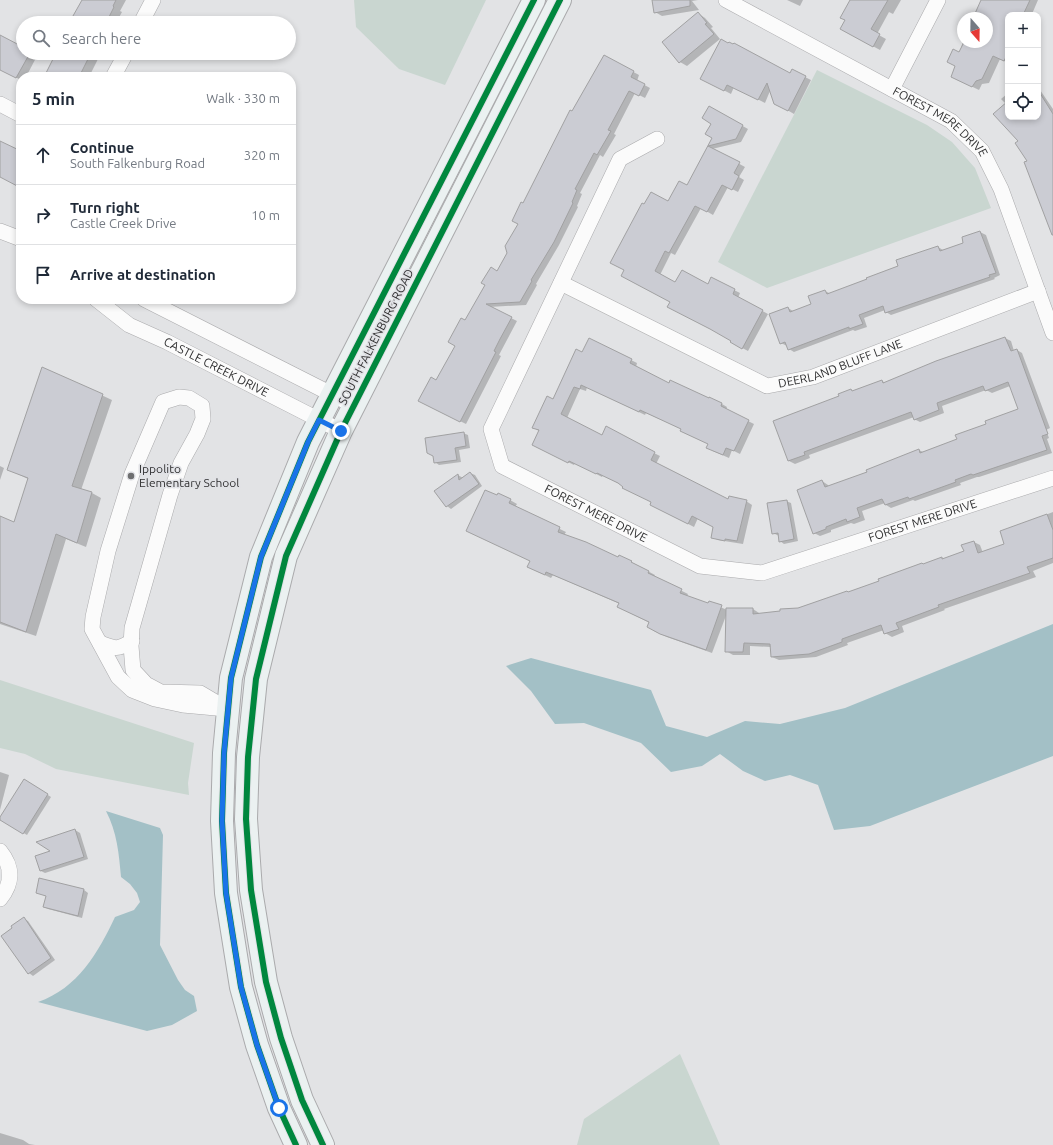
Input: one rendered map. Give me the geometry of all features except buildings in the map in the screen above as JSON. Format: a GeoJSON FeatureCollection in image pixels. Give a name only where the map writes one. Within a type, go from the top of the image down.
{"type":"FeatureCollection","features":[{"type":"Feature","properties":{"kind":"street"},"geometry":{"type":"LineString","coordinates":[[145,16],[153,0]]}},
{"type":"Feature","properties":{"kind":"street","name":"SOUTH FALKENBURG ROAD"},"geometry":{"type":"LineString","coordinates":[[296,1145],[279,1108],[257,1045],[241,987],[227,901],[222,821],[224,753],[231,678],[261,557],[308,442],[534,0]]}},
{"type":"Feature","properties":{"kind":"street","name":"SOUTH FALKENBURG ROAD"},"geometry":{"type":"LineString","coordinates":[[323,1145],[302,1100],[281,1038],[266,982],[251,890],[246,819],[248,757],[256,679],[286,556],[341,431],[560,0]]}},
{"type":"Feature","properties":{"kind":"street","name":"FOREST MERE DRIVE"},"geometry":{"type":"LineString","coordinates":[[726,0],[951,121],[982,151],[1001,190],[1053,333]]}},
{"type":"Feature","properties":{"kind":"street"},"geometry":{"type":"LineString","coordinates":[[892,89],[938,0]]}},
{"type":"Feature","properties":{"kind":"street"},"geometry":{"type":"LineString","coordinates":[[116,72],[122,60]]}},
{"type":"Feature","properties":{"kind":"street"},"geometry":{"type":"LineString","coordinates":[[0,104],[16,112]]}},
{"type":"Feature","properties":{"kind":"street","name":"FOREST MERE DRIVE"},"geometry":{"type":"LineString","coordinates":[[657,139],[620,159],[491,429],[502,466],[700,566],[762,573],[1053,478]]}},
{"type":"Feature","properties":{"kind":"street"},"geometry":{"type":"LineString","coordinates":[[0,231],[16,237]]}},
{"type":"Feature","properties":{"kind":"street","name":"DEERLAND BLUFF LANE"},"geometry":{"type":"LineString","coordinates":[[561,283],[767,386],[813,377],[1038,291]]}},
{"type":"Feature","properties":{"kind":"street","name":"CASTLE CREEK DRIVE"},"geometry":{"type":"LineString","coordinates":[[102,304],[129,325],[167,342],[341,431]]}},
{"type":"Feature","properties":{"kind":"street"},"geometry":{"type":"LineString","coordinates":[[154,304],[353,405]]}},
{"type":"Feature","properties":{"kind":"street"},"geometry":{"type":"LineString","coordinates":[[227,709],[183,705],[155,699],[132,690],[118,677],[92,629],[93,617],[108,551],[132,474],[162,402],[179,397],[189,398],[202,406],[203,419],[198,434],[181,463],[170,495],[132,628],[133,670],[146,684],[161,692],[200,693],[227,709],[238,718],[243,731],[244,742],[241,796],[246,819]]}},
{"type":"Feature","properties":{"kind":"street"},"geometry":{"type":"LineString","coordinates":[[100,643],[112,648],[122,648],[132,641]]}},
{"type":"Feature","properties":{"kind":"street"},"geometry":{"type":"LineString","coordinates":[[0,851],[6,858],[10,870],[10,881],[0,899]]}},
{"type":"Feature","properties":{"kind":"shaded area"},"geometry":{"type":"Polygon","coordinates":[[[354,0],[486,0],[445,85],[399,69],[356,27],[354,0]]]}},
{"type":"Feature","properties":{"kind":"shaded area"},"geometry":{"type":"Polygon","coordinates":[[[817,70],[927,125],[952,142],[975,168],[991,208],[767,288],[718,262],[817,70]]]}},
{"type":"Feature","properties":{"kind":"shaded area"},"geometry":{"type":"Polygon","coordinates":[[[0,680],[194,743],[188,783],[189,795],[56,769],[25,754],[0,748],[0,680]]]}},
{"type":"Feature","properties":{"kind":"shaded area"},"geometry":{"type":"Polygon","coordinates":[[[680,1054],[720,1145],[577,1145],[584,1119],[680,1054]]]}},
{"type":"Feature","properties":{"kind":"water"},"geometry":{"type":"Polygon","coordinates":[[[1053,624],[1053,756],[870,826],[834,830],[818,785],[790,775],[765,781],[743,771],[720,754],[702,766],[671,772],[641,743],[584,723],[555,724],[531,691],[506,666],[531,658],[651,690],[666,726],[707,737],[745,721],[780,724],[845,708],[1053,624]]]}},
{"type":"Feature","properties":{"kind":"water"},"geometry":{"type":"Polygon","coordinates":[[[106,811],[160,828],[163,835],[160,945],[178,980],[185,990],[194,996],[197,1011],[172,1025],[147,1031],[38,1002],[65,988],[85,968],[94,956],[115,917],[134,910],[140,902],[137,893],[130,884],[121,877],[115,835],[106,811]]]}},
{"type":"Feature","properties":{"kind":"cycle path"},"geometry":{"type":"LineString","coordinates":[[296,1145],[279,1108],[257,1045],[241,987],[226,893],[222,821],[224,753],[231,678],[261,557],[308,442],[534,0]]}},
{"type":"Feature","properties":{"kind":"cycle path"},"geometry":{"type":"LineString","coordinates":[[323,1145],[302,1100],[281,1038],[266,982],[251,890],[246,819],[248,757],[256,679],[286,556],[341,431],[560,0]]}},
{"type":"Feature","properties":{"kind":"place","name":"Ippolito Elementary School"},"geometry":{"type":"Point","coordinates":[131,476]}},
{"type":"Feature","properties":{"kind":"route"},"geometry":{"type":"LineString","coordinates":[[279,1108],[257,1045],[241,987],[226,893],[222,821],[227,709],[231,678],[261,557],[308,442],[319,420],[341,431]]}}]}
